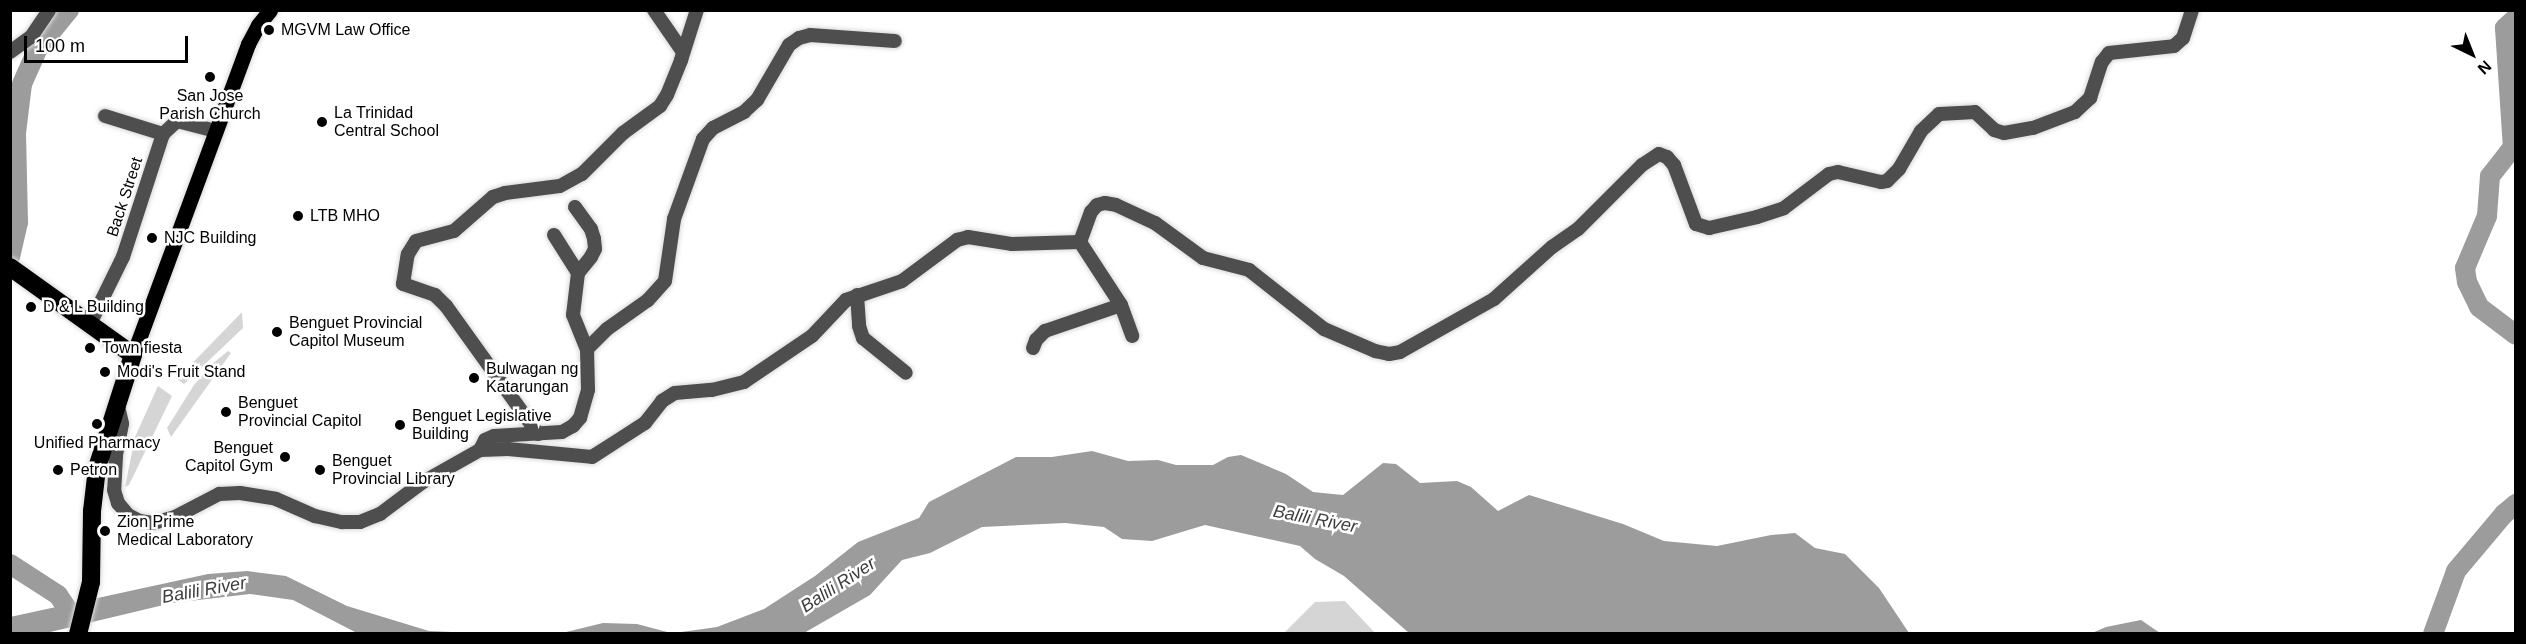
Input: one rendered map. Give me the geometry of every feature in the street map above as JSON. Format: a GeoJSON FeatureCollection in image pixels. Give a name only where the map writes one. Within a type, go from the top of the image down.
{"type":"FeatureCollection","features":[{"type":"Feature","properties":{"kind":"highway"},"geometry":{"type":"LineString","coordinates":[[10,267],[134,355],[97,468],[92,511],[92,560],[88,601],[78,633]]}},
{"type":"Feature","properties":{"kind":"main road"},"geometry":{"type":"LineString","coordinates":[[134,355],[248,44],[258,25],[270,10]]}},
{"type":"Feature","properties":{"kind":"street"},"geometry":{"type":"LineString","coordinates":[[10,52],[31,37],[49,10]]}},
{"type":"Feature","properties":{"kind":"street"},"geometry":{"type":"LineString","coordinates":[[654,10],[683,52]]}},
{"type":"Feature","properties":{"kind":"street"},"geometry":{"type":"LineString","coordinates":[[538,435],[446,306],[435,295],[403,284],[408,254],[416,241],[454,231],[493,197],[505,193],[560,186],[582,174],[623,133],[660,106],[667,95],[697,10]]}},
{"type":"Feature","properties":{"kind":"street"},"geometry":{"type":"LineString","coordinates":[[1080,242],[1091,212],[1097,205],[1116,205],[1155,223],[1203,258],[1249,270],[1324,328],[1375,351],[1389,354],[1400,352],[1494,299],[1552,247],[1578,229],[1642,165],[1659,154],[1667,156],[1674,165],[1696,224],[1709,228],[1757,217],[1784,208],[1829,174],[1838,172],[1881,182],[1887,181],[1899,168],[1921,131],[1939,114],[1975,112],[1994,130],[2004,133],[2033,128],[2075,112],[2090,98],[2102,62],[2109,53],[2174,46],[2183,38],[2192,10]]}},
{"type":"Feature","properties":{"kind":"street"},"geometry":{"type":"LineString","coordinates":[[587,349],[607,330],[648,300],[665,281],[674,219],[703,139],[713,128],[744,112],[757,100],[789,45],[799,38],[810,35],[863,36],[895,40]]}},
{"type":"Feature","properties":{"kind":"street"},"geometry":{"type":"LineString","coordinates":[[105,116],[163,134],[177,121],[216,131]]}},
{"type":"Feature","properties":{"kind":"street","name":"Back Street"},"geometry":{"type":"LineString","coordinates":[[90,324],[123,257],[163,134]]}},
{"type":"Feature","properties":{"kind":"street"},"geometry":{"type":"LineString","coordinates":[[480,450],[485,440],[494,436],[562,432],[573,426],[580,418],[588,390],[587,349],[573,315],[578,273],[595,249],[591,229],[575,207]]}},
{"type":"Feature","properties":{"kind":"street"},"geometry":{"type":"LineString","coordinates":[[554,235],[578,273]]}},
{"type":"Feature","properties":{"kind":"street"},"geometry":{"type":"LineString","coordinates":[[118,406],[122,424],[116,456],[114,490],[118,504],[128,515],[140,522],[153,523],[175,517],[219,494],[240,493],[276,499],[315,516],[342,522],[360,522],[380,514],[423,482],[480,450],[508,449],[592,457],[645,423],[662,401],[675,393],[734,387],[812,336],[836,309],[857,295],[883,289],[902,281],[944,247],[968,237],[1012,244],[1080,242]]}},
{"type":"Feature","properties":{"kind":"street"},"geometry":{"type":"LineString","coordinates":[[1080,242],[1120,305],[1132,336]]}},
{"type":"Feature","properties":{"kind":"street"},"geometry":{"type":"LineString","coordinates":[[857,295],[859,326],[863,338],[906,373]]}},
{"type":"Feature","properties":{"kind":"street"},"geometry":{"type":"LineString","coordinates":[[1033,348],[1036,340],[1046,331],[1120,305]]}},
{"type":"Feature","properties":{"kind":"shaded area"},"geometry":{"type":"Polygon","coordinates":[[[242,312],[243,328],[184,384],[177,379],[242,312]]]}},
{"type":"Feature","properties":{"kind":"shaded area"},"geometry":{"type":"Polygon","coordinates":[[[228,351],[231,353],[171,437],[167,428],[194,385],[212,364],[228,351]]]}},
{"type":"Feature","properties":{"kind":"shaded area"},"geometry":{"type":"Polygon","coordinates":[[[158,386],[172,396],[129,485],[125,487],[135,437],[158,386]]]}},
{"type":"Feature","properties":{"kind":"shaded area"},"geometry":{"type":"Polygon","coordinates":[[[1345,601],[1375,633],[1284,633],[1315,602],[1345,601]]]}},
{"type":"Feature","properties":{"kind":"water","name":"Balili River"},"geometry":{"type":"Polygon","coordinates":[[[1092,451],[1128,461],[1158,460],[1176,465],[1213,465],[1228,457],[1241,455],[1286,474],[1313,492],[1343,495],[1383,463],[1396,464],[1420,483],[1457,481],[1471,487],[1498,511],[1529,495],[1623,524],[1664,541],[1717,546],[1771,535],[1795,533],[1815,548],[1845,554],[1879,588],[1909,633],[1409,633],[1344,576],[1315,559],[1300,546],[1205,525],[1152,541],[1122,539],[1104,527],[1065,523],[982,527],[930,553],[902,560],[870,595],[804,633],[674,633],[717,627],[764,609],[815,576],[858,542],[919,518],[929,502],[1016,457],[1052,457],[1092,451]]]}},
{"type":"Feature","properties":{"kind":"water","name":"Balili River"},"geometry":{"type":"Polygon","coordinates":[[[247,571],[286,576],[347,606],[429,631],[475,633],[357,633],[293,600],[250,594],[172,603],[46,633],[11,633],[10,617],[208,574],[247,571]]]}},
{"type":"Feature","properties":{"kind":"water"},"geometry":{"type":"Polygon","coordinates":[[[2141,620],[2160,633],[2092,633],[2106,627],[2141,620]]]}},
{"type":"Feature","properties":{"kind":"water"},"geometry":{"type":"Polygon","coordinates":[[[603,623],[637,624],[671,633],[562,633],[603,623]]]}},
{"type":"Feature","properties":{"kind":"waterway"},"geometry":{"type":"LineString","coordinates":[[10,257],[18,222],[16,133],[22,84],[38,48],[69,10]]}},
{"type":"Feature","properties":{"kind":"waterway"},"geometry":{"type":"LineString","coordinates":[[2516,18],[2505,28],[2513,147],[2490,176],[2487,216],[2465,268],[2467,282],[2479,307],[2516,335]]}},
{"type":"Feature","properties":{"kind":"waterway"},"geometry":{"type":"LineString","coordinates":[[2433,634],[2456,571],[2504,514],[2516,504]]}},
{"type":"Feature","properties":{"kind":"waterway"},"geometry":{"type":"LineString","coordinates":[[10,564],[58,595],[70,613]]}},
{"type":"Feature","properties":{"kind":"place","name":"MGVM Law Office"},"geometry":{"type":"Point","coordinates":[269,30]}},
{"type":"Feature","properties":{"kind":"place","name":"San Jose Parish Church"},"geometry":{"type":"Point","coordinates":[210,77]}},
{"type":"Feature","properties":{"kind":"place","name":"La Trinidad Central School"},"geometry":{"type":"Point","coordinates":[322,122]}},
{"type":"Feature","properties":{"kind":"place","name":"LTB MHO"},"geometry":{"type":"Point","coordinates":[298,216]}},
{"type":"Feature","properties":{"kind":"place","name":"NJC Building"},"geometry":{"type":"Point","coordinates":[152,238]}},
{"type":"Feature","properties":{"kind":"place","name":"D & L Building"},"geometry":{"type":"Point","coordinates":[31,307]}},
{"type":"Feature","properties":{"kind":"place","name":"Benguet Provincial Capitol Museum"},"geometry":{"type":"Point","coordinates":[277,332]}},
{"type":"Feature","properties":{"kind":"place","name":"Town fiesta"},"geometry":{"type":"Point","coordinates":[90,348]}},
{"type":"Feature","properties":{"kind":"place","name":"Modi's Fruit Stand"},"geometry":{"type":"Point","coordinates":[105,372]}},
{"type":"Feature","properties":{"kind":"place","name":"Bulwagan ng Katarungan"},"geometry":{"type":"Point","coordinates":[474,378]}},
{"type":"Feature","properties":{"kind":"place","name":"Benguet Provincial Capitol"},"geometry":{"type":"Point","coordinates":[226,412]}},
{"type":"Feature","properties":{"kind":"place","name":"Unified Pharmacy"},"geometry":{"type":"Point","coordinates":[97,424]}},
{"type":"Feature","properties":{"kind":"place","name":"Benguet Legislative Building"},"geometry":{"type":"Point","coordinates":[400,425]}},
{"type":"Feature","properties":{"kind":"place","name":"Benguet Capitol Gym"},"geometry":{"type":"Point","coordinates":[285,457]}},
{"type":"Feature","properties":{"kind":"place","name":"Petron"},"geometry":{"type":"Point","coordinates":[58,470]}},
{"type":"Feature","properties":{"kind":"place","name":"Benguet Provincial Library"},"geometry":{"type":"Point","coordinates":[320,470]}},
{"type":"Feature","properties":{"kind":"place","name":"Zion Prime Medical Laboratory"},"geometry":{"type":"Point","coordinates":[105,531]}}]}
